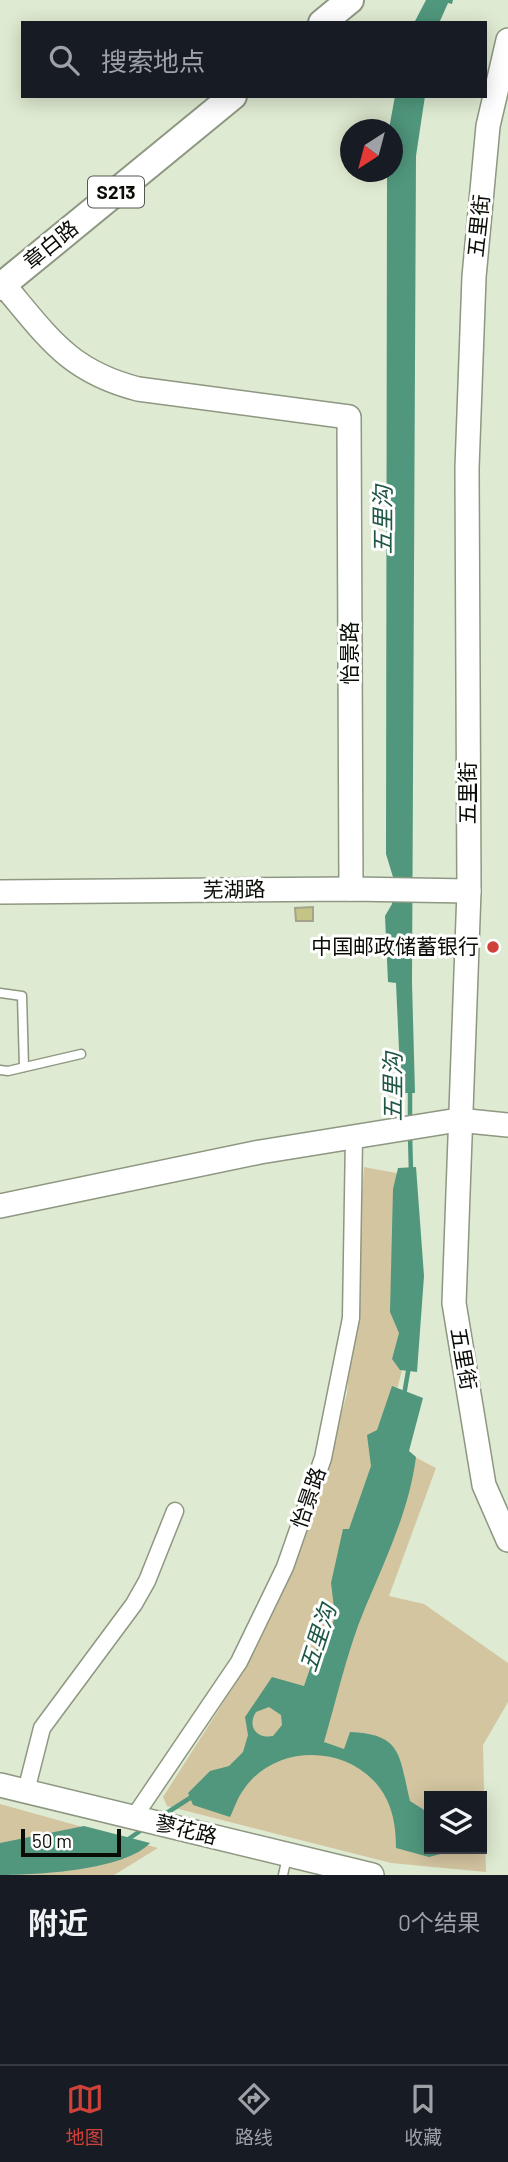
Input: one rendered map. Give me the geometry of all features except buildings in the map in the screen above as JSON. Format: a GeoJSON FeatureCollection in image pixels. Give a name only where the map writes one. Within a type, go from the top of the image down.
{"type":"FeatureCollection","features":[{"type":"Feature","properties":{"kind":"main road"},"geometry":{"type":"LineString","coordinates":[[324,21],[350,0]]}},
{"type":"Feature","properties":{"kind":"main road","name":"章白路"},"geometry":{"type":"LineString","coordinates":[[2,286],[231,98]]}},
{"type":"Feature","properties":{"kind":"street","name":"五里街"},"geometry":{"type":"LineString","coordinates":[[508,40],[504,71],[488,126],[472,317],[467,468],[469,891],[458,1119],[454,1303],[484,1485],[508,1540]]}},
{"type":"Feature","properties":{"kind":"street","name":"怡景路"},"geometry":{"type":"LineString","coordinates":[[2,286],[62,352],[89,373],[107,381],[138,389],[349,417],[351,889]]}},
{"type":"Feature","properties":{"kind":"street","name":"芜湖路"},"geometry":{"type":"LineString","coordinates":[[0,892],[351,889],[469,891]]}},
{"type":"Feature","properties":{"kind":"street"},"geometry":{"type":"LineString","coordinates":[[0,1206],[260,1152],[458,1119],[508,1125]]}},
{"type":"Feature","properties":{"kind":"street","name":"怡景路"},"geometry":{"type":"LineString","coordinates":[[134,1817],[239,1662],[285,1567],[323,1458],[351,1318],[354,1136]]}},
{"type":"Feature","properties":{"kind":"street"},"geometry":{"type":"LineString","coordinates":[[26,1791],[42,1728],[134,1604],[147,1581],[175,1511]]}},
{"type":"Feature","properties":{"kind":"street","name":"蓼花路"},"geometry":{"type":"LineString","coordinates":[[0,1785],[134,1817],[285,1865],[372,1875]]}},
{"type":"Feature","properties":{"kind":"lane"},"geometry":{"type":"LineString","coordinates":[[0,993],[22,996],[24,1067]]}},
{"type":"Feature","properties":{"kind":"lane"},"geometry":{"type":"LineString","coordinates":[[0,1070],[81,1054]]}},
{"type":"Feature","properties":{"kind":"shaded area"},"geometry":{"type":"Polygon","coordinates":[[[426,0],[453,0],[452,4],[448,3],[440,21],[415,21],[426,0]]]}},
{"type":"Feature","properties":{"kind":"shaded area"},"geometry":{"type":"Polygon","coordinates":[[[395,98],[425,98],[416,156],[412,983],[415,1093],[401,1093],[396,983],[388,982],[385,916],[392,904],[393,877],[386,854],[387,182],[403,182],[403,119],[391,119],[395,98]]]}},
{"type":"Feature","properties":{"kind":"shaded area"},"geometry":{"type":"Polygon","coordinates":[[[364,1167],[407,1175],[405,1358],[384,1441],[436,1468],[389,1596],[424,1604],[508,1663],[508,1702],[483,1745],[484,1791],[424,1791],[424,1854],[486,1854],[486,1872],[391,1863],[167,1806],[163,1797],[258,1642],[300,1551],[347,1394],[364,1167]]]}},
{"type":"Feature","properties":{"kind":"shaded area"},"geometry":{"type":"Polygon","coordinates":[[[416,1167],[424,1276],[417,1372],[400,1370],[392,1359],[399,1333],[390,1312],[393,1189],[398,1168],[416,1167]]]}},
{"type":"Feature","properties":{"kind":"shaded area"},"geometry":{"type":"Polygon","coordinates":[[[392,1386],[423,1398],[409,1451],[416,1457],[408,1496],[396,1534],[353,1641],[324,1742],[344,1749],[350,1732],[380,1737],[396,1750],[410,1801],[424,1810],[424,1854],[440,1854],[429,1857],[396,1848],[394,1823],[387,1800],[374,1781],[358,1768],[338,1759],[317,1755],[295,1756],[275,1763],[257,1775],[242,1792],[230,1817],[193,1805],[188,1793],[210,1771],[229,1766],[243,1752],[248,1735],[245,1717],[272,1677],[304,1686],[320,1639],[332,1626],[335,1616],[331,1583],[343,1529],[349,1529],[371,1466],[367,1435],[377,1430],[392,1386]],[[269,1707],[256,1712],[252,1722],[258,1733],[267,1736],[273,1736],[282,1725],[281,1715],[269,1707]]]}},
{"type":"Feature","properties":{"kind":"shaded area"},"geometry":{"type":"Polygon","coordinates":[[[0,1804],[158,1848],[114,1875],[0,1875],[0,1804]]]}},
{"type":"Feature","properties":{"kind":"shaded area"},"geometry":{"type":"Polygon","coordinates":[[[84,1826],[150,1843],[138,1852],[101,1865],[57,1872],[0,1875],[0,1843],[84,1826]]]}},
{"type":"Feature","properties":{"kind":"waterway","name":"五里沟"},"geometry":{"type":"LineString","coordinates":[[410,1090],[410,1120]]}},
{"type":"Feature","properties":{"kind":"waterway","name":"五里沟"},"geometry":{"type":"LineString","coordinates":[[410,1135],[411,1172]]}},
{"type":"Feature","properties":{"kind":"waterway","name":"五里沟"},"geometry":{"type":"LineString","coordinates":[[404,1395],[409,1366]]}},
{"type":"Feature","properties":{"kind":"waterway","name":"五里沟"},"geometry":{"type":"LineString","coordinates":[[162,1816],[193,1796]]}},
{"type":"Feature","properties":{"kind":"waterway","name":"五里沟"},"geometry":{"type":"LineString","coordinates":[[127,1840],[143,1829]]}},
{"type":"Feature","properties":{"kind":"place","name":"中国邮政储蓄银行"},"geometry":{"type":"Point","coordinates":[493,947]}}]}
